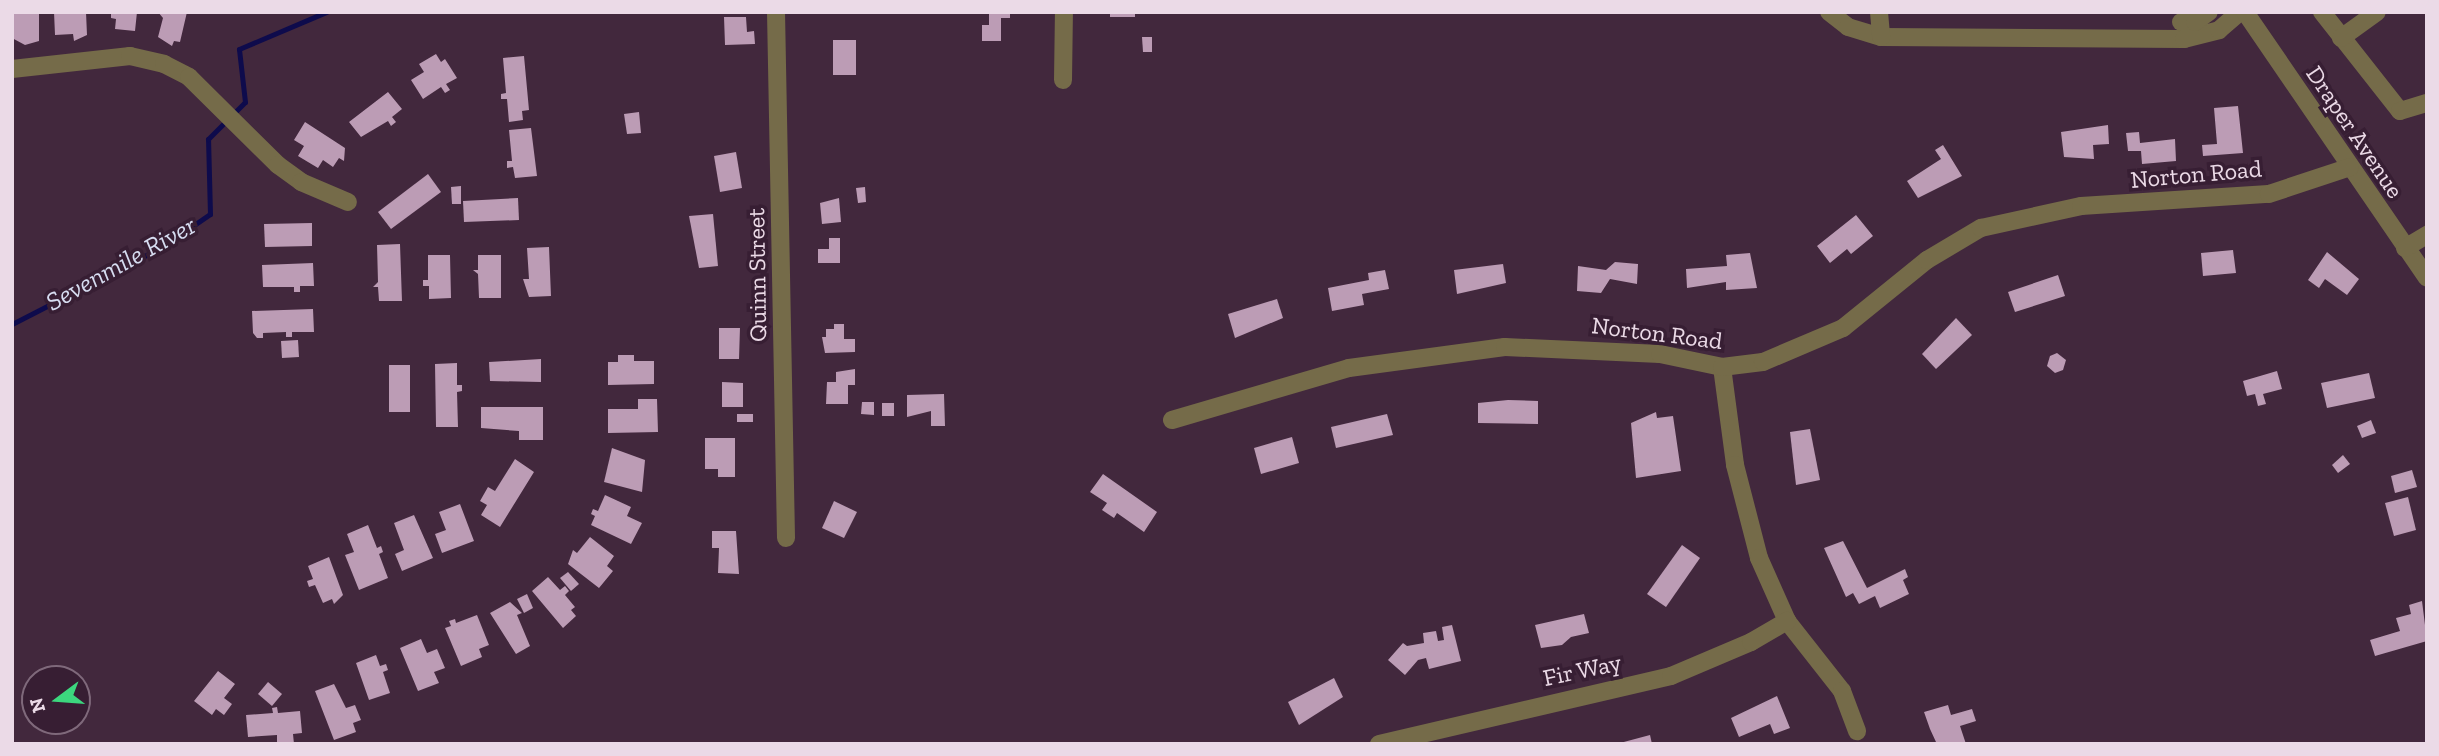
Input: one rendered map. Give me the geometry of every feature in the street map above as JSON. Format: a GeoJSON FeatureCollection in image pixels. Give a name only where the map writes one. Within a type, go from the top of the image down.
{"type":"FeatureCollection","features":[{"type":"Feature","properties":{"kind":"street","name":"Quinn Street"},"geometry":{"type":"LineString","coordinates":[[776,12],[786,538]]}},
{"type":"Feature","properties":{"kind":"street"},"geometry":{"type":"LineString","coordinates":[[1063,80],[1064,12]]}},
{"type":"Feature","properties":{"kind":"street"},"geometry":{"type":"LineString","coordinates":[[1829,12],[1847,27],[1881,37],[2182,25],[2196,22],[2209,12]]}},
{"type":"Feature","properties":{"kind":"street"},"geometry":{"type":"LineString","coordinates":[[1879,12],[1881,37]]}},
{"type":"Feature","properties":{"kind":"street"},"geometry":{"type":"LineString","coordinates":[[2182,25],[2219,30],[2243,12]]}},
{"type":"Feature","properties":{"kind":"street","name":"Draper Avenue"},"geometry":{"type":"LineString","coordinates":[[2243,12],[2427,278]]}},
{"type":"Feature","properties":{"kind":"street"},"geometry":{"type":"LineString","coordinates":[[2322,12],[2400,111],[2427,103]]}},
{"type":"Feature","properties":{"kind":"street"},"geometry":{"type":"LineString","coordinates":[[2341,38],[2377,12]]}},
{"type":"Feature","properties":{"kind":"street"},"geometry":{"type":"LineString","coordinates":[[12,69],[130,56],[164,64],[189,77],[242,130],[301,182],[348,202]]}},
{"type":"Feature","properties":{"kind":"street","name":"Norton Road"},"geometry":{"type":"LineString","coordinates":[[1172,420],[1349,368],[1505,347],[1660,354],[1722,367],[1763,362],[1824,339],[1861,316],[1927,260],[1999,222],[2081,206],[2269,194],[2350,167]]}},
{"type":"Feature","properties":{"kind":"street"},"geometry":{"type":"LineString","coordinates":[[2405,248],[2427,235]]}},
{"type":"Feature","properties":{"kind":"street"},"geometry":{"type":"LineString","coordinates":[[1722,367],[1735,465],[1759,558],[1787,621],[1842,691],[1857,730]]}},
{"type":"Feature","properties":{"kind":"street","name":"Fir Way"},"geometry":{"type":"LineString","coordinates":[[1379,744],[1671,676],[1751,642],[1787,621]]}},
{"type":"Feature","properties":{"kind":"building"},"geometry":{"type":"Polygon","coordinates":[[[12,12],[39,12],[39,41],[25,45],[12,38],[12,12]]]}},
{"type":"Feature","properties":{"kind":"building"},"geometry":{"type":"Polygon","coordinates":[[[54,12],[86,12],[87,35],[74,41],[73,34],[55,35],[54,12]]]}},
{"type":"Feature","properties":{"kind":"building"},"geometry":{"type":"Polygon","coordinates":[[[111,12],[137,12],[135,31],[115,29],[116,19],[111,18],[111,12]]]}},
{"type":"Feature","properties":{"kind":"building"},"geometry":{"type":"Polygon","coordinates":[[[158,12],[187,12],[180,42],[174,41],[172,46],[158,37],[163,18],[158,12]]]}},
{"type":"Feature","properties":{"kind":"building"},"geometry":{"type":"Polygon","coordinates":[[[989,12],[1010,12],[1010,18],[1001,18],[1001,41],[982,41],[982,25],[989,25],[989,12]]]}},
{"type":"Feature","properties":{"kind":"building"},"geometry":{"type":"Polygon","coordinates":[[[1110,12],[1135,12],[1135,17],[1110,17],[1110,12]]]}},
{"type":"Feature","properties":{"kind":"building"},"geometry":{"type":"Polygon","coordinates":[[[724,17],[746,17],[747,32],[754,31],[755,44],[725,45],[724,17]]]}},
{"type":"Feature","properties":{"kind":"building"},"geometry":{"type":"Polygon","coordinates":[[[1142,37],[1152,37],[1152,52],[1143,52],[1142,37]]]}},
{"type":"Feature","properties":{"kind":"building"},"geometry":{"type":"Polygon","coordinates":[[[833,40],[856,40],[856,75],[833,75],[833,40]]]}},
{"type":"Feature","properties":{"kind":"building"},"geometry":{"type":"Polygon","coordinates":[[[436,54],[441,62],[445,59],[457,78],[446,84],[450,90],[445,93],[441,87],[423,99],[411,80],[424,72],[419,64],[436,54]]]}},
{"type":"Feature","properties":{"kind":"building"},"geometry":{"type":"Polygon","coordinates":[[[524,56],[529,110],[522,111],[523,120],[509,122],[507,99],[501,99],[501,94],[506,93],[503,58],[524,56]]]}},
{"type":"Feature","properties":{"kind":"building"},"geometry":{"type":"Polygon","coordinates":[[[388,92],[402,109],[392,117],[396,122],[391,126],[388,121],[361,137],[349,122],[388,92]]]}},
{"type":"Feature","properties":{"kind":"building"},"geometry":{"type":"Polygon","coordinates":[[[2238,106],[2243,153],[2203,156],[2202,145],[2217,144],[2214,108],[2238,106]]]}},
{"type":"Feature","properties":{"kind":"building"},"geometry":{"type":"Polygon","coordinates":[[[639,112],[641,133],[627,134],[624,114],[639,112]]]}},
{"type":"Feature","properties":{"kind":"building"},"geometry":{"type":"Polygon","coordinates":[[[305,122],[345,148],[344,161],[339,158],[333,167],[323,160],[318,168],[298,156],[304,146],[294,140],[305,122]]]}},
{"type":"Feature","properties":{"kind":"building"},"geometry":{"type":"Polygon","coordinates":[[[2108,125],[2109,144],[2093,145],[2094,159],[2064,157],[2061,132],[2108,125]]]}},
{"type":"Feature","properties":{"kind":"building"},"geometry":{"type":"Polygon","coordinates":[[[531,128],[537,176],[515,178],[513,167],[507,168],[507,161],[512,161],[509,130],[531,128]]]}},
{"type":"Feature","properties":{"kind":"building"},"geometry":{"type":"Polygon","coordinates":[[[2139,132],[2140,143],[2175,139],[2176,161],[2142,164],[2141,151],[2128,151],[2126,133],[2139,132]]]}},
{"type":"Feature","properties":{"kind":"building"},"geometry":{"type":"Polygon","coordinates":[[[1943,145],[1962,176],[1918,198],[1907,181],[1941,159],[1935,150],[1943,145]]]}},
{"type":"Feature","properties":{"kind":"building"},"geometry":{"type":"Polygon","coordinates":[[[736,152],[742,188],[720,192],[714,156],[736,152]]]}},
{"type":"Feature","properties":{"kind":"building"},"geometry":{"type":"Polygon","coordinates":[[[428,174],[441,192],[391,229],[378,212],[428,174]]]}},
{"type":"Feature","properties":{"kind":"building"},"geometry":{"type":"Polygon","coordinates":[[[461,186],[461,204],[452,204],[451,187],[461,186]]]}},
{"type":"Feature","properties":{"kind":"building"},"geometry":{"type":"Polygon","coordinates":[[[865,187],[866,202],[858,203],[856,188],[865,187]]]}},
{"type":"Feature","properties":{"kind":"building"},"geometry":{"type":"Polygon","coordinates":[[[518,198],[519,220],[464,222],[463,201],[518,198]]]}},
{"type":"Feature","properties":{"kind":"building"},"geometry":{"type":"Polygon","coordinates":[[[839,198],[841,222],[822,224],[820,203],[839,198]]]}},
{"type":"Feature","properties":{"kind":"building"},"geometry":{"type":"Polygon","coordinates":[[[713,214],[718,266],[699,268],[689,216],[713,214]]]}},
{"type":"Feature","properties":{"kind":"building"},"geometry":{"type":"Polygon","coordinates":[[[1856,215],[1873,236],[1851,254],[1847,249],[1830,263],[1817,246],[1856,215]]]}},
{"type":"Feature","properties":{"kind":"building"},"geometry":{"type":"Polygon","coordinates":[[[312,223],[312,246],[265,247],[264,224],[312,223]]]}},
{"type":"Feature","properties":{"kind":"building"},"geometry":{"type":"Polygon","coordinates":[[[829,238],[840,238],[840,263],[818,263],[818,249],[829,249],[829,238]]]}},
{"type":"Feature","properties":{"kind":"building"},"geometry":{"type":"Polygon","coordinates":[[[400,244],[402,301],[379,301],[378,287],[373,287],[378,282],[377,245],[400,244]]]}},
{"type":"Feature","properties":{"kind":"building"},"geometry":{"type":"Polygon","coordinates":[[[549,247],[551,296],[529,297],[523,279],[529,279],[527,248],[549,247]]]}},
{"type":"Feature","properties":{"kind":"building"},"geometry":{"type":"Polygon","coordinates":[[[2233,250],[2236,273],[2203,276],[2201,253],[2233,250]]]}},
{"type":"Feature","properties":{"kind":"building"},"geometry":{"type":"Polygon","coordinates":[[[2327,252],[2359,279],[2347,295],[2325,279],[2319,288],[2308,280],[2327,252]]]}},
{"type":"Feature","properties":{"kind":"building"},"geometry":{"type":"Polygon","coordinates":[[[1750,253],[1757,288],[1726,290],[1726,282],[1687,288],[1686,269],[1727,266],[1726,255],[1750,253]]]}},
{"type":"Feature","properties":{"kind":"building"},"geometry":{"type":"Polygon","coordinates":[[[428,255],[450,255],[451,298],[429,299],[429,286],[423,286],[423,280],[428,280],[428,255]]]}},
{"type":"Feature","properties":{"kind":"building"},"geometry":{"type":"Polygon","coordinates":[[[478,255],[501,255],[501,298],[479,298],[478,274],[473,270],[478,270],[478,255]]]}},
{"type":"Feature","properties":{"kind":"building"},"geometry":{"type":"Polygon","coordinates":[[[1615,262],[1638,264],[1637,284],[1610,279],[1601,293],[1577,291],[1578,266],[1606,270],[1615,262]]]}},
{"type":"Feature","properties":{"kind":"building"},"geometry":{"type":"Polygon","coordinates":[[[313,263],[314,286],[300,286],[300,292],[294,292],[294,287],[263,287],[262,265],[313,263]]]}},
{"type":"Feature","properties":{"kind":"building"},"geometry":{"type":"Polygon","coordinates":[[[1503,264],[1506,283],[1457,294],[1454,270],[1503,264]]]}},
{"type":"Feature","properties":{"kind":"building"},"geometry":{"type":"Polygon","coordinates":[[[1385,270],[1389,289],[1362,294],[1364,305],[1332,311],[1328,288],[1369,280],[1368,273],[1385,270]]]}},
{"type":"Feature","properties":{"kind":"building"},"geometry":{"type":"Polygon","coordinates":[[[2058,275],[2065,296],[2015,312],[2008,292],[2058,275]]]}},
{"type":"Feature","properties":{"kind":"building"},"geometry":{"type":"Polygon","coordinates":[[[1277,299],[1283,318],[1235,338],[1228,314],[1277,299]]]}},
{"type":"Feature","properties":{"kind":"building"},"geometry":{"type":"Polygon","coordinates":[[[313,309],[314,332],[292,332],[292,337],[286,337],[286,332],[263,333],[263,338],[257,338],[253,333],[252,311],[313,309]]]}},
{"type":"Feature","properties":{"kind":"building"},"geometry":{"type":"Polygon","coordinates":[[[1956,318],[1972,335],[1936,369],[1922,354],[1956,318]]]}},
{"type":"Feature","properties":{"kind":"building"},"geometry":{"type":"Polygon","coordinates":[[[834,324],[844,324],[844,339],[855,339],[855,352],[825,353],[822,337],[826,337],[826,329],[834,329],[834,324]]]}},
{"type":"Feature","properties":{"kind":"building"},"geometry":{"type":"Polygon","coordinates":[[[719,328],[740,328],[739,359],[719,359],[719,328]]]}},
{"type":"Feature","properties":{"kind":"building"},"geometry":{"type":"Polygon","coordinates":[[[298,340],[299,357],[282,358],[281,341],[298,340]]]}},
{"type":"Feature","properties":{"kind":"building"},"geometry":{"type":"Polygon","coordinates":[[[2057,353],[2066,360],[2063,370],[2055,373],[2047,366],[2050,356],[2057,353]]]}},
{"type":"Feature","properties":{"kind":"building"},"geometry":{"type":"Polygon","coordinates":[[[618,355],[634,355],[634,361],[654,361],[654,384],[608,385],[608,362],[618,362],[618,355]]]}},
{"type":"Feature","properties":{"kind":"building"},"geometry":{"type":"Polygon","coordinates":[[[541,359],[541,382],[490,381],[489,362],[541,359]]]}},
{"type":"Feature","properties":{"kind":"building"},"geometry":{"type":"Polygon","coordinates":[[[457,363],[457,385],[462,385],[462,391],[457,392],[458,427],[436,427],[435,364],[457,363]]]}},
{"type":"Feature","properties":{"kind":"building"},"geometry":{"type":"Polygon","coordinates":[[[389,365],[410,365],[410,412],[389,412],[389,365]]]}},
{"type":"Feature","properties":{"kind":"building"},"geometry":{"type":"Polygon","coordinates":[[[855,369],[855,385],[848,385],[848,404],[826,404],[827,382],[836,382],[836,372],[855,369]]]}},
{"type":"Feature","properties":{"kind":"building"},"geometry":{"type":"Polygon","coordinates":[[[2277,371],[2282,389],[2263,394],[2266,404],[2258,406],[2255,394],[2247,396],[2243,381],[2277,371]]]}},
{"type":"Feature","properties":{"kind":"building"},"geometry":{"type":"Polygon","coordinates":[[[2369,373],[2375,398],[2327,408],[2321,383],[2369,373]]]}},
{"type":"Feature","properties":{"kind":"building"},"geometry":{"type":"Polygon","coordinates":[[[722,382],[743,383],[743,407],[722,407],[722,382]]]}},
{"type":"Feature","properties":{"kind":"building"},"geometry":{"type":"Polygon","coordinates":[[[944,394],[945,426],[931,426],[931,411],[907,417],[907,395],[944,394]]]}},
{"type":"Feature","properties":{"kind":"building"},"geometry":{"type":"Polygon","coordinates":[[[638,399],[657,399],[658,432],[608,433],[608,409],[638,409],[638,399]]]}},
{"type":"Feature","properties":{"kind":"building"},"geometry":{"type":"Polygon","coordinates":[[[1538,401],[1538,424],[1478,423],[1478,403],[1538,401]]]}},
{"type":"Feature","properties":{"kind":"building"},"geometry":{"type":"Polygon","coordinates":[[[862,402],[874,402],[874,415],[861,414],[862,402]]]}},
{"type":"Feature","properties":{"kind":"building"},"geometry":{"type":"Polygon","coordinates":[[[882,403],[894,403],[894,416],[882,416],[882,403]]]}},
{"type":"Feature","properties":{"kind":"building"},"geometry":{"type":"Polygon","coordinates":[[[481,407],[543,407],[543,440],[519,440],[519,431],[481,428],[481,407]]]}},
{"type":"Feature","properties":{"kind":"building"},"geometry":{"type":"Polygon","coordinates":[[[1656,412],[1657,418],[1673,416],[1681,471],[1636,478],[1631,423],[1656,412]]]}},
{"type":"Feature","properties":{"kind":"building"},"geometry":{"type":"Polygon","coordinates":[[[737,414],[753,414],[753,422],[737,422],[737,414]]]}},
{"type":"Feature","properties":{"kind":"building"},"geometry":{"type":"Polygon","coordinates":[[[1387,414],[1393,435],[1336,448],[1331,427],[1387,414]]]}},
{"type":"Feature","properties":{"kind":"building"},"geometry":{"type":"Polygon","coordinates":[[[2371,420],[2376,433],[2362,438],[2357,426],[2371,420]]]}},
{"type":"Feature","properties":{"kind":"building"},"geometry":{"type":"Polygon","coordinates":[[[1810,429],[1820,480],[1796,485],[1790,432],[1810,429]]]}},
{"type":"Feature","properties":{"kind":"building"},"geometry":{"type":"Polygon","coordinates":[[[1292,437],[1299,463],[1261,474],[1254,448],[1292,437]]]}},
{"type":"Feature","properties":{"kind":"building"},"geometry":{"type":"Polygon","coordinates":[[[705,438],[735,438],[735,477],[718,477],[718,469],[705,469],[705,438]]]}},
{"type":"Feature","properties":{"kind":"building"},"geometry":{"type":"Polygon","coordinates":[[[612,448],[645,460],[642,492],[604,482],[612,448]]]}},
{"type":"Feature","properties":{"kind":"building"},"geometry":{"type":"Polygon","coordinates":[[[2343,455],[2350,464],[2338,473],[2332,465],[2343,455]]]}},
{"type":"Feature","properties":{"kind":"building"},"geometry":{"type":"Polygon","coordinates":[[[515,459],[534,472],[500,527],[481,515],[487,505],[480,501],[488,487],[495,491],[515,459]]]}},
{"type":"Feature","properties":{"kind":"building"},"geometry":{"type":"Polygon","coordinates":[[[2412,470],[2417,487],[2395,493],[2391,476],[2412,470]]]}},
{"type":"Feature","properties":{"kind":"building"},"geometry":{"type":"Polygon","coordinates":[[[1103,474],[1157,512],[1144,532],[1117,513],[1114,518],[1102,510],[1107,503],[1090,492],[1103,474]]]}},
{"type":"Feature","properties":{"kind":"building"},"geometry":{"type":"Polygon","coordinates":[[[605,495],[631,507],[627,516],[642,523],[631,544],[591,525],[595,516],[591,514],[593,509],[598,511],[605,495]]]}},
{"type":"Feature","properties":{"kind":"building"},"geometry":{"type":"Polygon","coordinates":[[[2408,497],[2416,530],[2394,536],[2385,503],[2408,497]]]}},
{"type":"Feature","properties":{"kind":"building"},"geometry":{"type":"Polygon","coordinates":[[[834,501],[857,512],[844,538],[822,528],[834,501]]]}},
{"type":"Feature","properties":{"kind":"building"},"geometry":{"type":"Polygon","coordinates":[[[460,504],[474,541],[442,553],[435,534],[446,530],[439,512],[460,504]]]}},
{"type":"Feature","properties":{"kind":"building"},"geometry":{"type":"Polygon","coordinates":[[[414,515],[433,558],[402,571],[395,554],[404,550],[394,523],[414,515]]]}},
{"type":"Feature","properties":{"kind":"building"},"geometry":{"type":"Polygon","coordinates":[[[368,525],[377,548],[381,546],[383,552],[379,554],[388,578],[359,590],[345,555],[354,552],[347,534],[368,525]]]}},
{"type":"Feature","properties":{"kind":"building"},"geometry":{"type":"Polygon","coordinates":[[[712,531],[736,531],[739,574],[718,573],[719,548],[712,548],[712,531]]]}},
{"type":"Feature","properties":{"kind":"building"},"geometry":{"type":"Polygon","coordinates":[[[590,537],[614,556],[607,566],[613,571],[599,588],[568,564],[573,550],[577,553],[590,537]]]}},
{"type":"Feature","properties":{"kind":"building"},"geometry":{"type":"Polygon","coordinates":[[[1843,541],[1867,588],[1905,569],[1908,577],[1903,580],[1909,594],[1880,608],[1875,596],[1859,604],[1853,593],[1846,597],[1824,548],[1843,541]]]}},
{"type":"Feature","properties":{"kind":"building"},"geometry":{"type":"Polygon","coordinates":[[[1682,545],[1700,558],[1666,607],[1647,594],[1682,545]]]}},
{"type":"Feature","properties":{"kind":"building"},"geometry":{"type":"Polygon","coordinates":[[[329,557],[343,595],[334,604],[332,599],[323,603],[315,585],[309,587],[307,581],[313,579],[308,566],[329,557]]]}},
{"type":"Feature","properties":{"kind":"building"},"geometry":{"type":"Polygon","coordinates":[[[568,572],[579,584],[571,591],[560,578],[568,572]]]}},
{"type":"Feature","properties":{"kind":"building"},"geometry":{"type":"Polygon","coordinates":[[[548,577],[560,590],[565,586],[569,591],[565,595],[575,607],[571,610],[576,616],[563,628],[532,591],[548,577]]]}},
{"type":"Feature","properties":{"kind":"building"},"geometry":{"type":"Polygon","coordinates":[[[527,594],[533,608],[524,613],[517,599],[527,594]]]}},
{"type":"Feature","properties":{"kind":"building"},"geometry":{"type":"Polygon","coordinates":[[[2422,601],[2427,641],[2375,656],[2370,640],[2400,631],[2396,618],[2411,614],[2409,605],[2422,601]]]}},
{"type":"Feature","properties":{"kind":"building"},"geometry":{"type":"Polygon","coordinates":[[[510,602],[522,613],[517,615],[530,646],[516,654],[490,613],[510,602]]]}},
{"type":"Feature","properties":{"kind":"building"},"geometry":{"type":"Polygon","coordinates":[[[1584,614],[1589,633],[1571,637],[1562,645],[1541,648],[1535,625],[1584,614]]]}},
{"type":"Feature","properties":{"kind":"building"},"geometry":{"type":"Polygon","coordinates":[[[477,615],[489,645],[479,649],[482,657],[461,666],[445,628],[451,626],[449,621],[455,619],[456,623],[477,615]]]}},
{"type":"Feature","properties":{"kind":"building"},"geometry":{"type":"Polygon","coordinates":[[[1452,625],[1461,661],[1429,669],[1426,658],[1418,660],[1405,675],[1388,660],[1403,643],[1407,646],[1424,643],[1423,633],[1436,631],[1438,641],[1444,640],[1442,627],[1452,625]]]}},
{"type":"Feature","properties":{"kind":"building"},"geometry":{"type":"Polygon","coordinates":[[[421,639],[427,653],[437,649],[445,668],[434,672],[439,683],[418,691],[400,648],[421,639]]]}},
{"type":"Feature","properties":{"kind":"building"},"geometry":{"type":"Polygon","coordinates":[[[376,655],[380,666],[386,664],[388,670],[383,672],[390,693],[369,700],[356,663],[376,655]]]}},
{"type":"Feature","properties":{"kind":"building"},"geometry":{"type":"Polygon","coordinates":[[[218,671],[235,684],[224,698],[232,704],[224,715],[216,709],[212,715],[194,701],[218,671]]]}},
{"type":"Feature","properties":{"kind":"building"},"geometry":{"type":"Polygon","coordinates":[[[1334,678],[1343,697],[1299,725],[1288,702],[1334,678]]]}},
{"type":"Feature","properties":{"kind":"building"},"geometry":{"type":"Polygon","coordinates":[[[268,682],[282,694],[272,706],[258,694],[268,682]]]}},
{"type":"Feature","properties":{"kind":"building"},"geometry":{"type":"Polygon","coordinates":[[[334,684],[346,708],[355,705],[361,720],[353,723],[356,732],[334,740],[315,691],[334,684]]]}},
{"type":"Feature","properties":{"kind":"building"},"geometry":{"type":"Polygon","coordinates":[[[1777,696],[1790,728],[1774,734],[1770,724],[1739,737],[1731,718],[1777,696]]]}},
{"type":"Feature","properties":{"kind":"building"},"geometry":{"type":"Polygon","coordinates":[[[1948,705],[1951,715],[1972,709],[1976,721],[1960,726],[1966,744],[1936,742],[1930,729],[1924,712],[1948,705]]]}},
{"type":"Feature","properties":{"kind":"building"},"geometry":{"type":"Polygon","coordinates":[[[277,707],[278,713],[300,711],[302,733],[293,734],[294,744],[277,744],[277,735],[248,737],[246,715],[273,713],[272,708],[277,707]]]}},
{"type":"Feature","properties":{"kind":"building"},"geometry":{"type":"Polygon","coordinates":[[[1650,735],[1652,744],[1620,744],[1620,743],[1650,735]]]}},
{"type":"Feature","properties":{"kind":"waterway","name":"Sevenmile River"},"geometry":{"type":"LineString","coordinates":[[12,324],[162,247],[210,214],[208,139],[245,102],[239,49],[326,12]]}}]}
